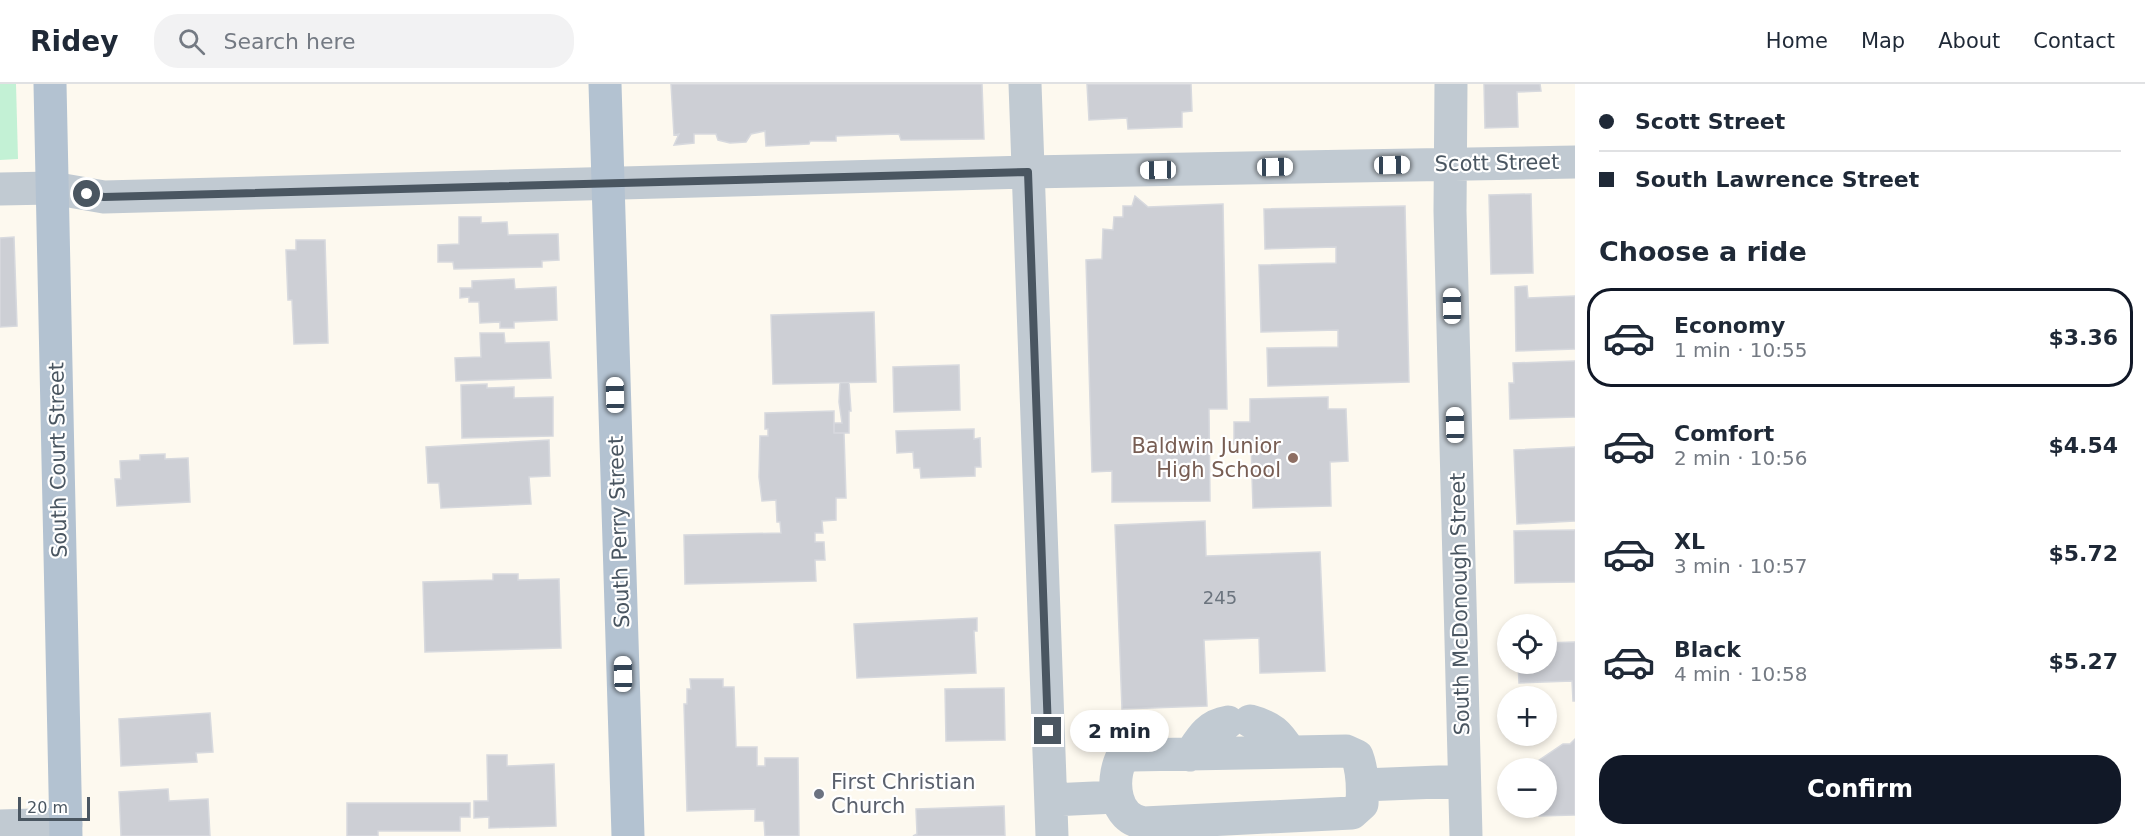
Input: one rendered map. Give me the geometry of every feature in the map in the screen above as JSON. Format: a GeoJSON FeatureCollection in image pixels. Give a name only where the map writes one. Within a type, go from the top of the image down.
{"type":"FeatureCollection","features":[{"type":"Feature","properties":{"kind":"main road","name":"South Court Street"},"geometry":{"type":"LineString","coordinates":[[50,84],[66,830]]}},
{"type":"Feature","properties":{"kind":"main road","name":"South Perry Street"},"geometry":{"type":"LineString","coordinates":[[605,84],[628,836]]}},
{"type":"Feature","properties":{"kind":"street"},"geometry":{"type":"LineString","coordinates":[[1025,84],[1052,836]]}},
{"type":"Feature","properties":{"kind":"street","name":"South McDonough Street"},"geometry":{"type":"LineString","coordinates":[[1451,84],[1450,211],[1466,836]]}},
{"type":"Feature","properties":{"kind":"street","name":"Scott Street"},"geometry":{"type":"LineString","coordinates":[[0,189],[52,188],[104,197],[1028,172],[1575,162]]}},
{"type":"Feature","properties":{"kind":"street"},"geometry":{"type":"LineString","coordinates":[[1190,755],[1205,732],[1216,724],[1239,722],[1268,726],[1280,737],[1290,752]]}},
{"type":"Feature","properties":{"kind":"street"},"geometry":{"type":"LineString","coordinates":[[1346,751],[1357,756],[1361,765],[1362,804],[1352,813],[1144,823],[1134,822],[1127,817],[1116,797],[1117,768],[1121,759],[1132,755],[1290,752],[1346,751]]}},
{"type":"Feature","properties":{"kind":"street"},"geometry":{"type":"LineString","coordinates":[[1363,785],[1464,781]]}},
{"type":"Feature","properties":{"kind":"street"},"geometry":{"type":"LineString","coordinates":[[1051,800],[1116,797]]}},
{"type":"Feature","properties":{"kind":"street"},"geometry":{"type":"LineString","coordinates":[[0,826],[66,830]]}},
{"type":"Feature","properties":{"kind":"shaded area"},"geometry":{"type":"Polygon","coordinates":[[[0,84],[1575,84],[1575,836],[0,836],[0,84]]]}},
{"type":"Feature","properties":{"kind":"green space"},"geometry":{"type":"Polygon","coordinates":[[[0,84],[16,84],[18,159],[0,160],[0,84]]]}},
{"type":"Feature","properties":{"kind":"building"},"geometry":{"type":"Polygon","coordinates":[[[671,84],[982,84],[984,139],[901,140],[899,134],[836,136],[836,141],[810,141],[809,144],[766,146],[765,131],[751,134],[746,142],[730,143],[718,140],[716,134],[694,134],[694,143],[674,145],[679,134],[674,135],[671,84]]]}},
{"type":"Feature","properties":{"kind":"building"},"geometry":{"type":"Polygon","coordinates":[[[1087,84],[1191,84],[1192,111],[1182,112],[1182,127],[1128,129],[1127,118],[1089,120],[1087,84]]]}},
{"type":"Feature","properties":{"kind":"building"},"geometry":{"type":"Polygon","coordinates":[[[1484,84],[1540,84],[1541,91],[1517,92],[1518,127],[1485,128],[1484,84]]]}},
{"type":"Feature","properties":{"kind":"building"},"geometry":{"type":"Polygon","coordinates":[[[1531,194],[1533,273],[1491,274],[1489,195],[1531,194]]]}},
{"type":"Feature","properties":{"kind":"building"},"geometry":{"type":"Polygon","coordinates":[[[1135,196],[1148,207],[1223,204],[1227,409],[1209,409],[1210,501],[1112,502],[1112,471],[1092,472],[1086,260],[1102,259],[1103,229],[1113,230],[1114,217],[1123,217],[1123,206],[1132,206],[1135,196]]]}},
{"type":"Feature","properties":{"kind":"building"},"geometry":{"type":"Polygon","coordinates":[[[1405,206],[1409,382],[1268,386],[1267,348],[1338,347],[1338,330],[1261,332],[1259,265],[1336,263],[1336,247],[1265,249],[1264,209],[1405,206]]]}},
{"type":"Feature","properties":{"kind":"building"},"geometry":{"type":"Polygon","coordinates":[[[459,217],[481,217],[481,223],[507,222],[508,235],[558,234],[559,260],[542,261],[542,267],[454,269],[453,262],[438,262],[438,245],[459,244],[459,217]]]}},
{"type":"Feature","properties":{"kind":"building"},"geometry":{"type":"Polygon","coordinates":[[[14,237],[17,326],[0,327],[0,238],[14,237]]]}},
{"type":"Feature","properties":{"kind":"building"},"geometry":{"type":"Polygon","coordinates":[[[296,240],[325,240],[328,343],[294,344],[292,300],[288,300],[286,250],[296,250],[296,240]]]}},
{"type":"Feature","properties":{"kind":"building"},"geometry":{"type":"Polygon","coordinates":[[[514,279],[515,289],[556,287],[557,320],[514,322],[514,328],[500,328],[500,322],[480,323],[479,302],[469,302],[469,297],[460,298],[460,288],[472,288],[472,281],[514,279]]]}},
{"type":"Feature","properties":{"kind":"building"},"geometry":{"type":"Polygon","coordinates":[[[1527,286],[1528,298],[1575,296],[1575,349],[1516,351],[1515,287],[1527,286]]]}},
{"type":"Feature","properties":{"kind":"building"},"geometry":{"type":"Polygon","coordinates":[[[874,312],[876,382],[773,384],[771,315],[874,312]]]}},
{"type":"Feature","properties":{"kind":"building"},"geometry":{"type":"Polygon","coordinates":[[[480,333],[504,333],[505,343],[549,342],[551,378],[456,381],[455,358],[481,357],[480,333]]]}},
{"type":"Feature","properties":{"kind":"building"},"geometry":{"type":"Polygon","coordinates":[[[1575,361],[1575,417],[1510,419],[1509,383],[1514,383],[1513,363],[1575,361]]]}},
{"type":"Feature","properties":{"kind":"building"},"geometry":{"type":"Polygon","coordinates":[[[959,365],[960,410],[894,412],[893,367],[959,365]]]}},
{"type":"Feature","properties":{"kind":"building"},"geometry":{"type":"Polygon","coordinates":[[[840,383],[849,383],[851,411],[849,411],[849,433],[834,433],[834,423],[842,423],[839,402],[840,383]]]}},
{"type":"Feature","properties":{"kind":"building"},"geometry":{"type":"Polygon","coordinates":[[[487,384],[487,388],[514,387],[514,398],[553,397],[553,436],[462,438],[461,385],[487,384]]]}},
{"type":"Feature","properties":{"kind":"building"},"geometry":{"type":"Polygon","coordinates":[[[1328,397],[1328,409],[1346,409],[1348,461],[1330,462],[1331,506],[1253,508],[1251,443],[1234,444],[1234,422],[1250,422],[1250,399],[1328,397]]]}},
{"type":"Feature","properties":{"kind":"building"},"geometry":{"type":"Polygon","coordinates":[[[834,411],[834,433],[844,433],[846,498],[836,498],[836,520],[822,521],[823,533],[815,533],[815,542],[824,542],[825,560],[815,560],[816,581],[685,584],[684,535],[781,533],[780,522],[777,522],[776,500],[762,501],[759,477],[760,436],[768,436],[768,429],[765,429],[765,413],[834,411]]]}},
{"type":"Feature","properties":{"kind":"building"},"geometry":{"type":"Polygon","coordinates":[[[974,429],[974,439],[980,438],[981,467],[975,467],[975,476],[921,478],[920,468],[914,468],[913,452],[897,453],[896,431],[974,429]]]}},
{"type":"Feature","properties":{"kind":"building"},"geometry":{"type":"Polygon","coordinates":[[[549,440],[550,476],[529,477],[531,504],[441,508],[439,483],[428,483],[426,447],[549,440]]]}},
{"type":"Feature","properties":{"kind":"building"},"geometry":{"type":"Polygon","coordinates":[[[1575,447],[1575,521],[1517,524],[1514,450],[1575,447]]]}},
{"type":"Feature","properties":{"kind":"building"},"geometry":{"type":"Polygon","coordinates":[[[165,454],[165,459],[188,458],[190,502],[117,506],[115,479],[121,479],[120,461],[140,460],[140,455],[165,454]]]}},
{"type":"Feature","properties":{"kind":"building"},"geometry":{"type":"Polygon","coordinates":[[[1205,521],[1206,556],[1320,552],[1325,671],[1260,673],[1259,638],[1204,640],[1207,706],[1122,709],[1115,525],[1205,521]]]}},
{"type":"Feature","properties":{"kind":"building"},"geometry":{"type":"Polygon","coordinates":[[[1575,530],[1575,582],[1515,583],[1514,531],[1575,530]]]}},
{"type":"Feature","properties":{"kind":"building"},"geometry":{"type":"Polygon","coordinates":[[[493,574],[518,574],[518,580],[559,579],[561,648],[425,652],[423,582],[493,580],[493,574]]]}},
{"type":"Feature","properties":{"kind":"building"},"geometry":{"type":"Polygon","coordinates":[[[977,618],[977,631],[974,631],[976,673],[857,678],[854,624],[977,618]]]}},
{"type":"Feature","properties":{"kind":"building"},"geometry":{"type":"Polygon","coordinates":[[[1575,642],[1575,701],[1573,701],[1572,681],[1519,683],[1519,674],[1557,674],[1557,643],[1575,642]]]}},
{"type":"Feature","properties":{"kind":"building"},"geometry":{"type":"Polygon","coordinates":[[[690,679],[723,679],[723,687],[734,687],[736,747],[757,747],[757,766],[765,766],[765,758],[798,758],[799,836],[765,836],[764,821],[755,821],[755,809],[687,811],[684,704],[687,704],[687,689],[691,689],[690,679]]]}},
{"type":"Feature","properties":{"kind":"building"},"geometry":{"type":"Polygon","coordinates":[[[1004,688],[1005,740],[946,741],[945,689],[1004,688]]]}},
{"type":"Feature","properties":{"kind":"building"},"geometry":{"type":"Polygon","coordinates":[[[210,713],[213,752],[196,753],[197,762],[121,766],[119,719],[210,713]]]}},
{"type":"Feature","properties":{"kind":"building"},"geometry":{"type":"Polygon","coordinates":[[[1575,739],[1575,815],[1557,816],[1557,758],[1542,758],[1563,744],[1570,744],[1575,739]]]}},
{"type":"Feature","properties":{"kind":"building"},"geometry":{"type":"Polygon","coordinates":[[[487,755],[507,755],[507,766],[554,764],[556,826],[489,828],[489,817],[474,818],[474,801],[488,801],[487,755]]]}},
{"type":"Feature","properties":{"kind":"building"},"geometry":{"type":"Polygon","coordinates":[[[168,789],[169,801],[208,799],[210,836],[121,836],[119,792],[168,789]]]}},
{"type":"Feature","properties":{"kind":"building"},"geometry":{"type":"Polygon","coordinates":[[[347,803],[470,803],[470,817],[460,817],[460,831],[378,831],[378,836],[347,836],[347,803]]]}},
{"type":"Feature","properties":{"kind":"building"},"geometry":{"type":"Polygon","coordinates":[[[1004,806],[1005,836],[913,836],[917,834],[916,809],[1004,806]]]}},
{"type":"Feature","properties":{"kind":"place","name":"Baldwin Junior High School"},"geometry":{"type":"Point","coordinates":[1293,458]}},
{"type":"Feature","properties":{"kind":"place","name":"First Christian Church"},"geometry":{"type":"Point","coordinates":[819,794]}},
{"type":"Feature","properties":{"kind":"route"},"geometry":{"type":"LineString","coordinates":[[87,194],[104,197],[1028,172],[1048,731]]}}]}
